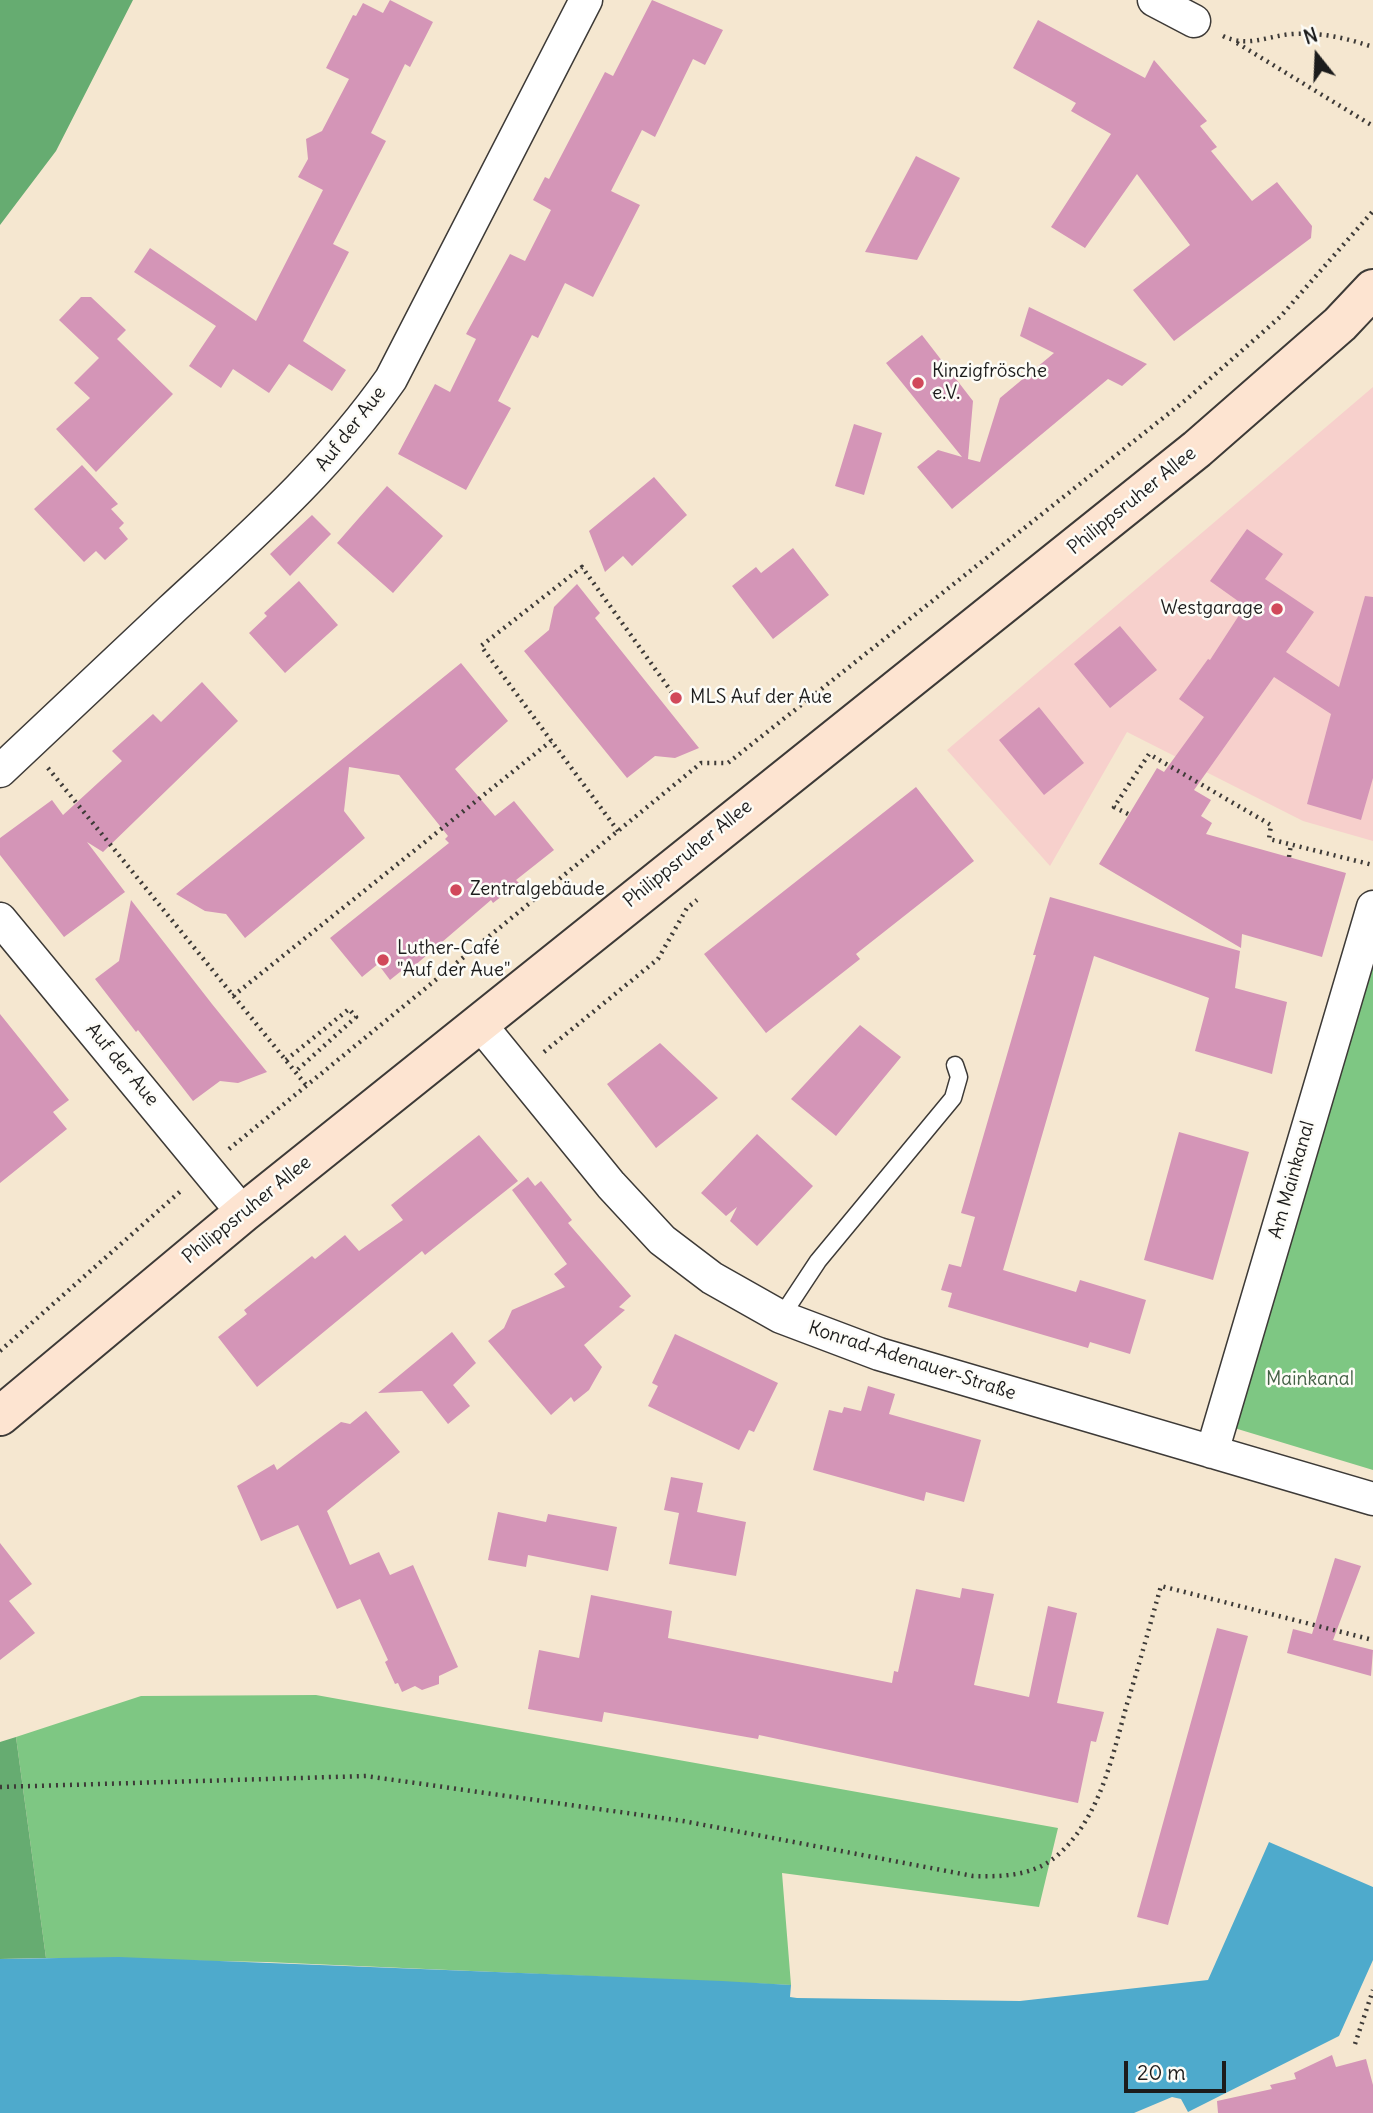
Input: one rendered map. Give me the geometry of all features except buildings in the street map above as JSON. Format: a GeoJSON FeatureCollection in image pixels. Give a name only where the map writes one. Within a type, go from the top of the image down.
{"type":"FeatureCollection","features":[{"type":"Feature","properties":{"kind":"main road","name":"Philippsruher Allee"},"geometry":{"type":"LineString","coordinates":[[0,1416],[243,1213],[1197,449],[1340,324],[1373,289]]}},
{"type":"Feature","properties":{"kind":"street","name":"Auf der Aue"},"geometry":{"type":"LineString","coordinates":[[0,771],[280,510],[341,446],[365,416],[391,379],[586,0]]}},
{"type":"Feature","properties":{"kind":"street"},"geometry":{"type":"LineString","coordinates":[[1154,0],[1194,21]]}},
{"type":"Feature","properties":{"kind":"street","name":"Am Mainkanal"},"geometry":{"type":"LineString","coordinates":[[1212,1452],[1373,907]]}},
{"type":"Feature","properties":{"kind":"street","name":"Auf der Aue"},"geometry":{"type":"LineString","coordinates":[[0,919],[243,1213]]}},
{"type":"Feature","properties":{"kind":"street","name":"Konrad-Adenauer-Straße"},"geometry":{"type":"LineString","coordinates":[[479,1023],[611,1185],[662,1240],[712,1278],[781,1317],[879,1354],[1373,1499]]}},
{"type":"Feature","properties":{"kind":"lane"},"geometry":{"type":"LineString","coordinates":[[781,1317],[818,1261],[953,1098],[959,1077],[955,1065]]}},
{"type":"Feature","properties":{"kind":"path"},"geometry":{"type":"LineString","coordinates":[[1194,21],[1237,43],[1373,126]]}},
{"type":"Feature","properties":{"kind":"path"},"geometry":{"type":"LineString","coordinates":[[1237,43],[1292,34],[1328,34],[1373,47]]}},
{"type":"Feature","properties":{"kind":"path"},"geometry":{"type":"LineString","coordinates":[[0,1351],[207,1168],[701,763],[728,763],[1187,399],[1280,317],[1373,211]]}},
{"type":"Feature","properties":{"kind":"path"},"geometry":{"type":"LineString","coordinates":[[618,831],[481,646],[582,567],[676,698]]}},
{"type":"Feature","properties":{"kind":"path"},"geometry":{"type":"LineString","coordinates":[[233,996],[551,741]]}},
{"type":"Feature","properties":{"kind":"path"},"geometry":{"type":"LineString","coordinates":[[29,745],[306,1085]]}},
{"type":"Feature","properties":{"kind":"path"},"geometry":{"type":"LineString","coordinates":[[1128,814],[1114,807],[1149,754],[1270,825],[1269,839],[1373,866]]}},
{"type":"Feature","properties":{"kind":"path"},"geometry":{"type":"LineString","coordinates":[[1289,857],[1291,844]]}},
{"type":"Feature","properties":{"kind":"path"},"geometry":{"type":"LineString","coordinates":[[286,1060],[349,1009],[356,1017],[295,1072]]}},
{"type":"Feature","properties":{"kind":"path"},"geometry":{"type":"LineString","coordinates":[[0,1787],[366,1776],[683,1821],[984,1876],[1006,1877],[1028,1871],[1057,1855],[1094,1808],[1111,1762],[1161,1586],[1373,1640]]}},
{"type":"Feature","properties":{"kind":"path"},"geometry":{"type":"LineString","coordinates":[[1356,2044],[1373,1990]]}},
{"type":"Feature","properties":{"kind":"shaded area"},"geometry":{"type":"Polygon","coordinates":[[[1373,387],[1373,841],[1303,821],[1127,732],[1050,866],[947,750],[1373,387]]]}},
{"type":"Feature","properties":{"kind":"green space"},"geometry":{"type":"Polygon","coordinates":[[[0,0],[133,0],[56,151],[0,225],[0,0]]]}},
{"type":"Feature","properties":{"kind":"green space","name":"Mainkanal"},"geometry":{"type":"Polygon","coordinates":[[[1373,947],[1373,1470],[1231,1427],[1373,947]]]}},
{"type":"Feature","properties":{"kind":"green space"},"geometry":{"type":"Polygon","coordinates":[[[316,1695],[1058,1828],[1039,1907],[782,1873],[791,1985],[266,1962],[46,1958],[16,1737],[141,1696],[316,1695]]]}},
{"type":"Feature","properties":{"kind":"green space"},"geometry":{"type":"Polygon","coordinates":[[[16,1737],[46,1958],[0,1959],[0,1742],[16,1737]]]}},
{"type":"Feature","properties":{"kind":"water"},"geometry":{"type":"Polygon","coordinates":[[[1269,1842],[1373,1887],[1373,1960],[1339,2036],[1188,2112],[1181,2099],[1172,2097],[1134,2113],[0,2113],[0,1959],[119,1957],[722,1981],[791,1985],[790,1997],[797,1998],[1020,2001],[1208,1980],[1269,1842]]]}},
{"type":"Feature","properties":{"kind":"place","name":"Kinzigfrösche e.V."},"geometry":{"type":"Point","coordinates":[918,383]}},
{"type":"Feature","properties":{"kind":"place","name":"Westgarage"},"geometry":{"type":"Point","coordinates":[1277,609]}},
{"type":"Feature","properties":{"kind":"place","name":"MLS Auf der Aue"},"geometry":{"type":"Point","coordinates":[676,698]}},
{"type":"Feature","properties":{"kind":"place","name":"Zentralgebäude"},"geometry":{"type":"Point","coordinates":[456,890]}},
{"type":"Feature","properties":{"kind":"place","name":"Luther-Café \"Auf der Aue\""},"geometry":{"type":"Point","coordinates":[383,960]}}]}
